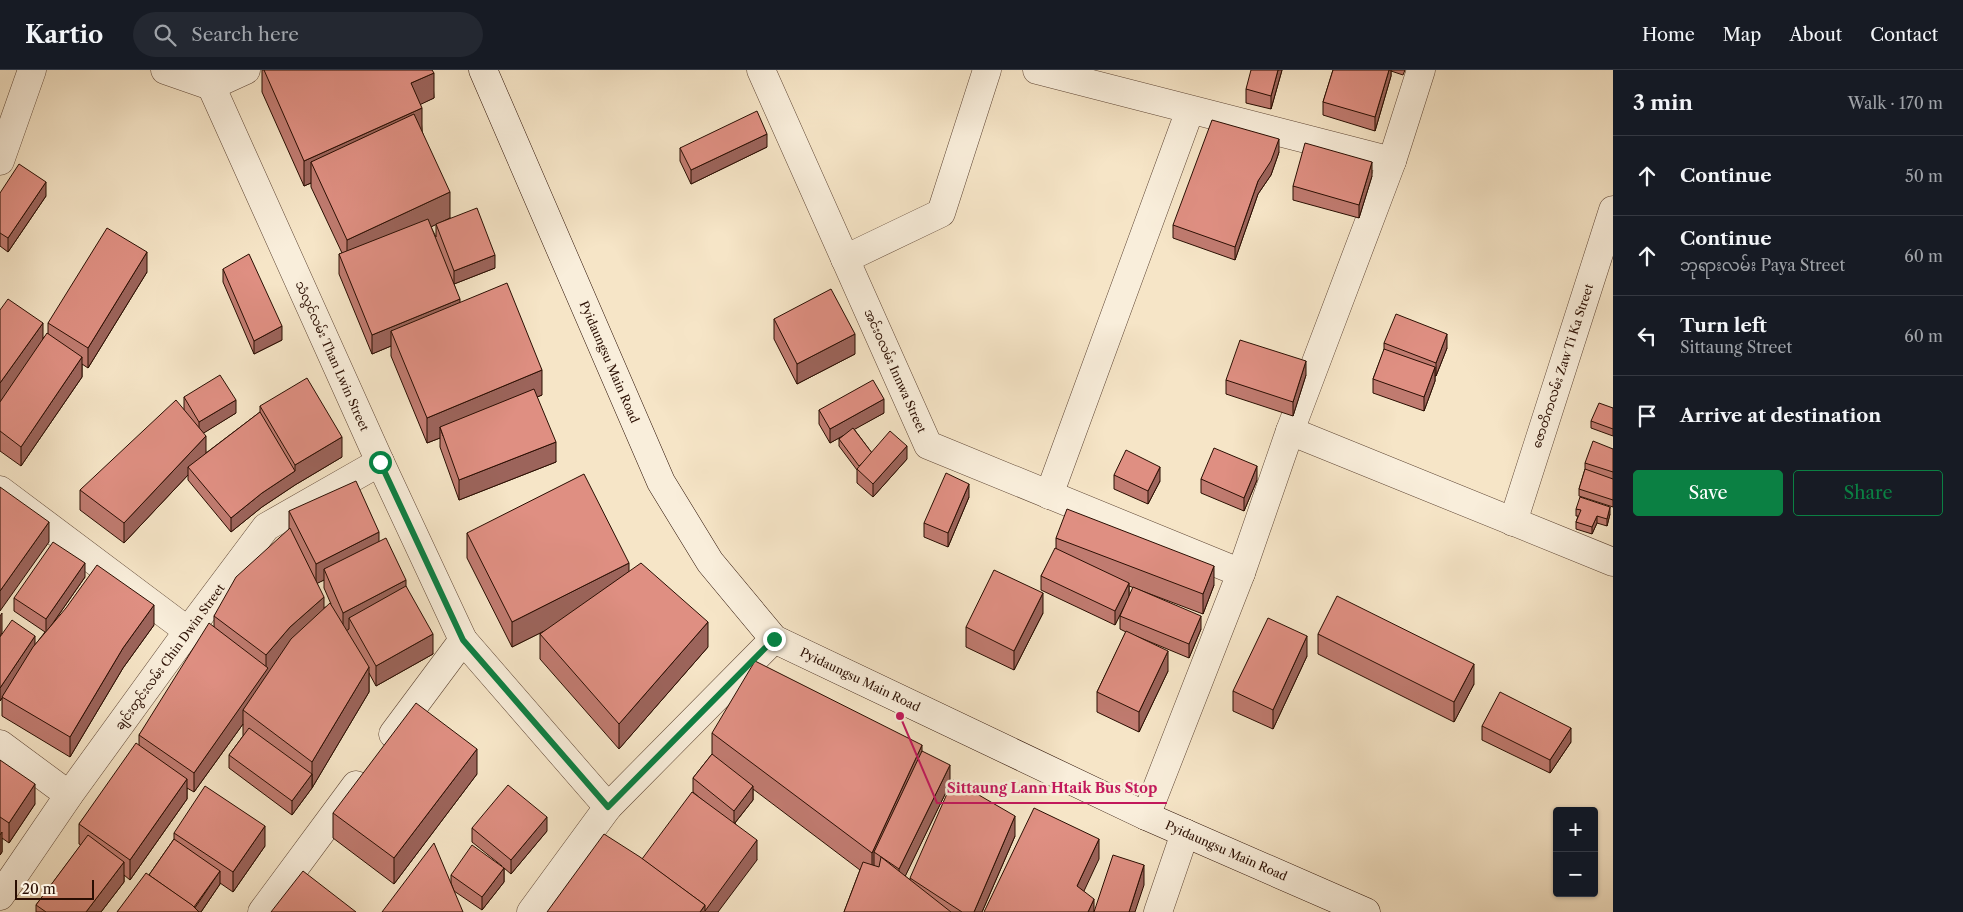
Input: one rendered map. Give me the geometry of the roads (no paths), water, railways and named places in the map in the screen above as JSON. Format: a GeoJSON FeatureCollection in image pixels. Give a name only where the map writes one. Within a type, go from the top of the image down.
{"type":"FeatureCollection","features":[{"type":"Feature","properties":{"kind":"street"},"geometry":{"type":"LineString","coordinates":[[0,161],[32,70]]}},
{"type":"Feature","properties":{"kind":"street"},"geometry":{"type":"LineString","coordinates":[[164,70],[207,78],[246,70]]}},
{"type":"Feature","properties":{"kind":"street","name":"Pyidaungsu Main Road"},"geometry":{"type":"LineString","coordinates":[[484,70],[661,482],[710,562],[774,639],[1146,816],[1366,912]]}},
{"type":"Feature","properties":{"kind":"street","name":"အင်းဝလမ်း Innwa Street"},"geometry":{"type":"LineString","coordinates":[[761,70],[928,445],[1241,574]]}},
{"type":"Feature","properties":{"kind":"street"},"geometry":{"type":"LineString","coordinates":[[845,259],[941,212],[987,70]]}},
{"type":"Feature","properties":{"kind":"street"},"geometry":{"type":"LineString","coordinates":[[1037,70],[1392,162]]}},
{"type":"Feature","properties":{"kind":"street"},"geometry":{"type":"LineString","coordinates":[[1146,816],[1241,574],[1290,431],[1392,162],[1421,70]]}},
{"type":"Feature","properties":{"kind":"street","name":"သံလွင်လမ်း Than Lwin Street"},"geometry":{"type":"LineString","coordinates":[[207,78],[380,462],[463,640],[608,807]]}},
{"type":"Feature","properties":{"kind":"street"},"geometry":{"type":"LineString","coordinates":[[1049,495],[1190,110]]}},
{"type":"Feature","properties":{"kind":"street","name":"ဇောတိကလမ်း Zaw Ti Ka Street"},"geometry":{"type":"LineString","coordinates":[[1513,522],[1613,210]]}},
{"type":"Feature","properties":{"kind":"street"},"geometry":{"type":"LineString","coordinates":[[1290,431],[1613,562]]}},
{"type":"Feature","properties":{"kind":"street","name":"ချင်းတွင်းလမ်း Chin Dwin Street"},"geometry":{"type":"LineString","coordinates":[[0,896],[188,631],[266,527],[380,462]]}},
{"type":"Feature","properties":{"kind":"street"},"geometry":{"type":"LineString","coordinates":[[0,490],[188,631]]}},
{"type":"Feature","properties":{"kind":"street"},"geometry":{"type":"LineString","coordinates":[[530,912],[608,807],[774,639]]}},
{"type":"Feature","properties":{"kind":"street"},"geometry":{"type":"LineString","coordinates":[[262,912],[463,640]]}},
{"type":"Feature","properties":{"kind":"street"},"geometry":{"type":"LineString","coordinates":[[0,744],[70,795]]}},
{"type":"Feature","properties":{"kind":"street"},"geometry":{"type":"LineString","coordinates":[[1158,912],[1185,833]]}},
{"type":"Feature","properties":{"kind":"place","name":"Sittaung Lann Htaik Bus Stop"},"geometry":{"type":"Point","coordinates":[900,716]}}]}
